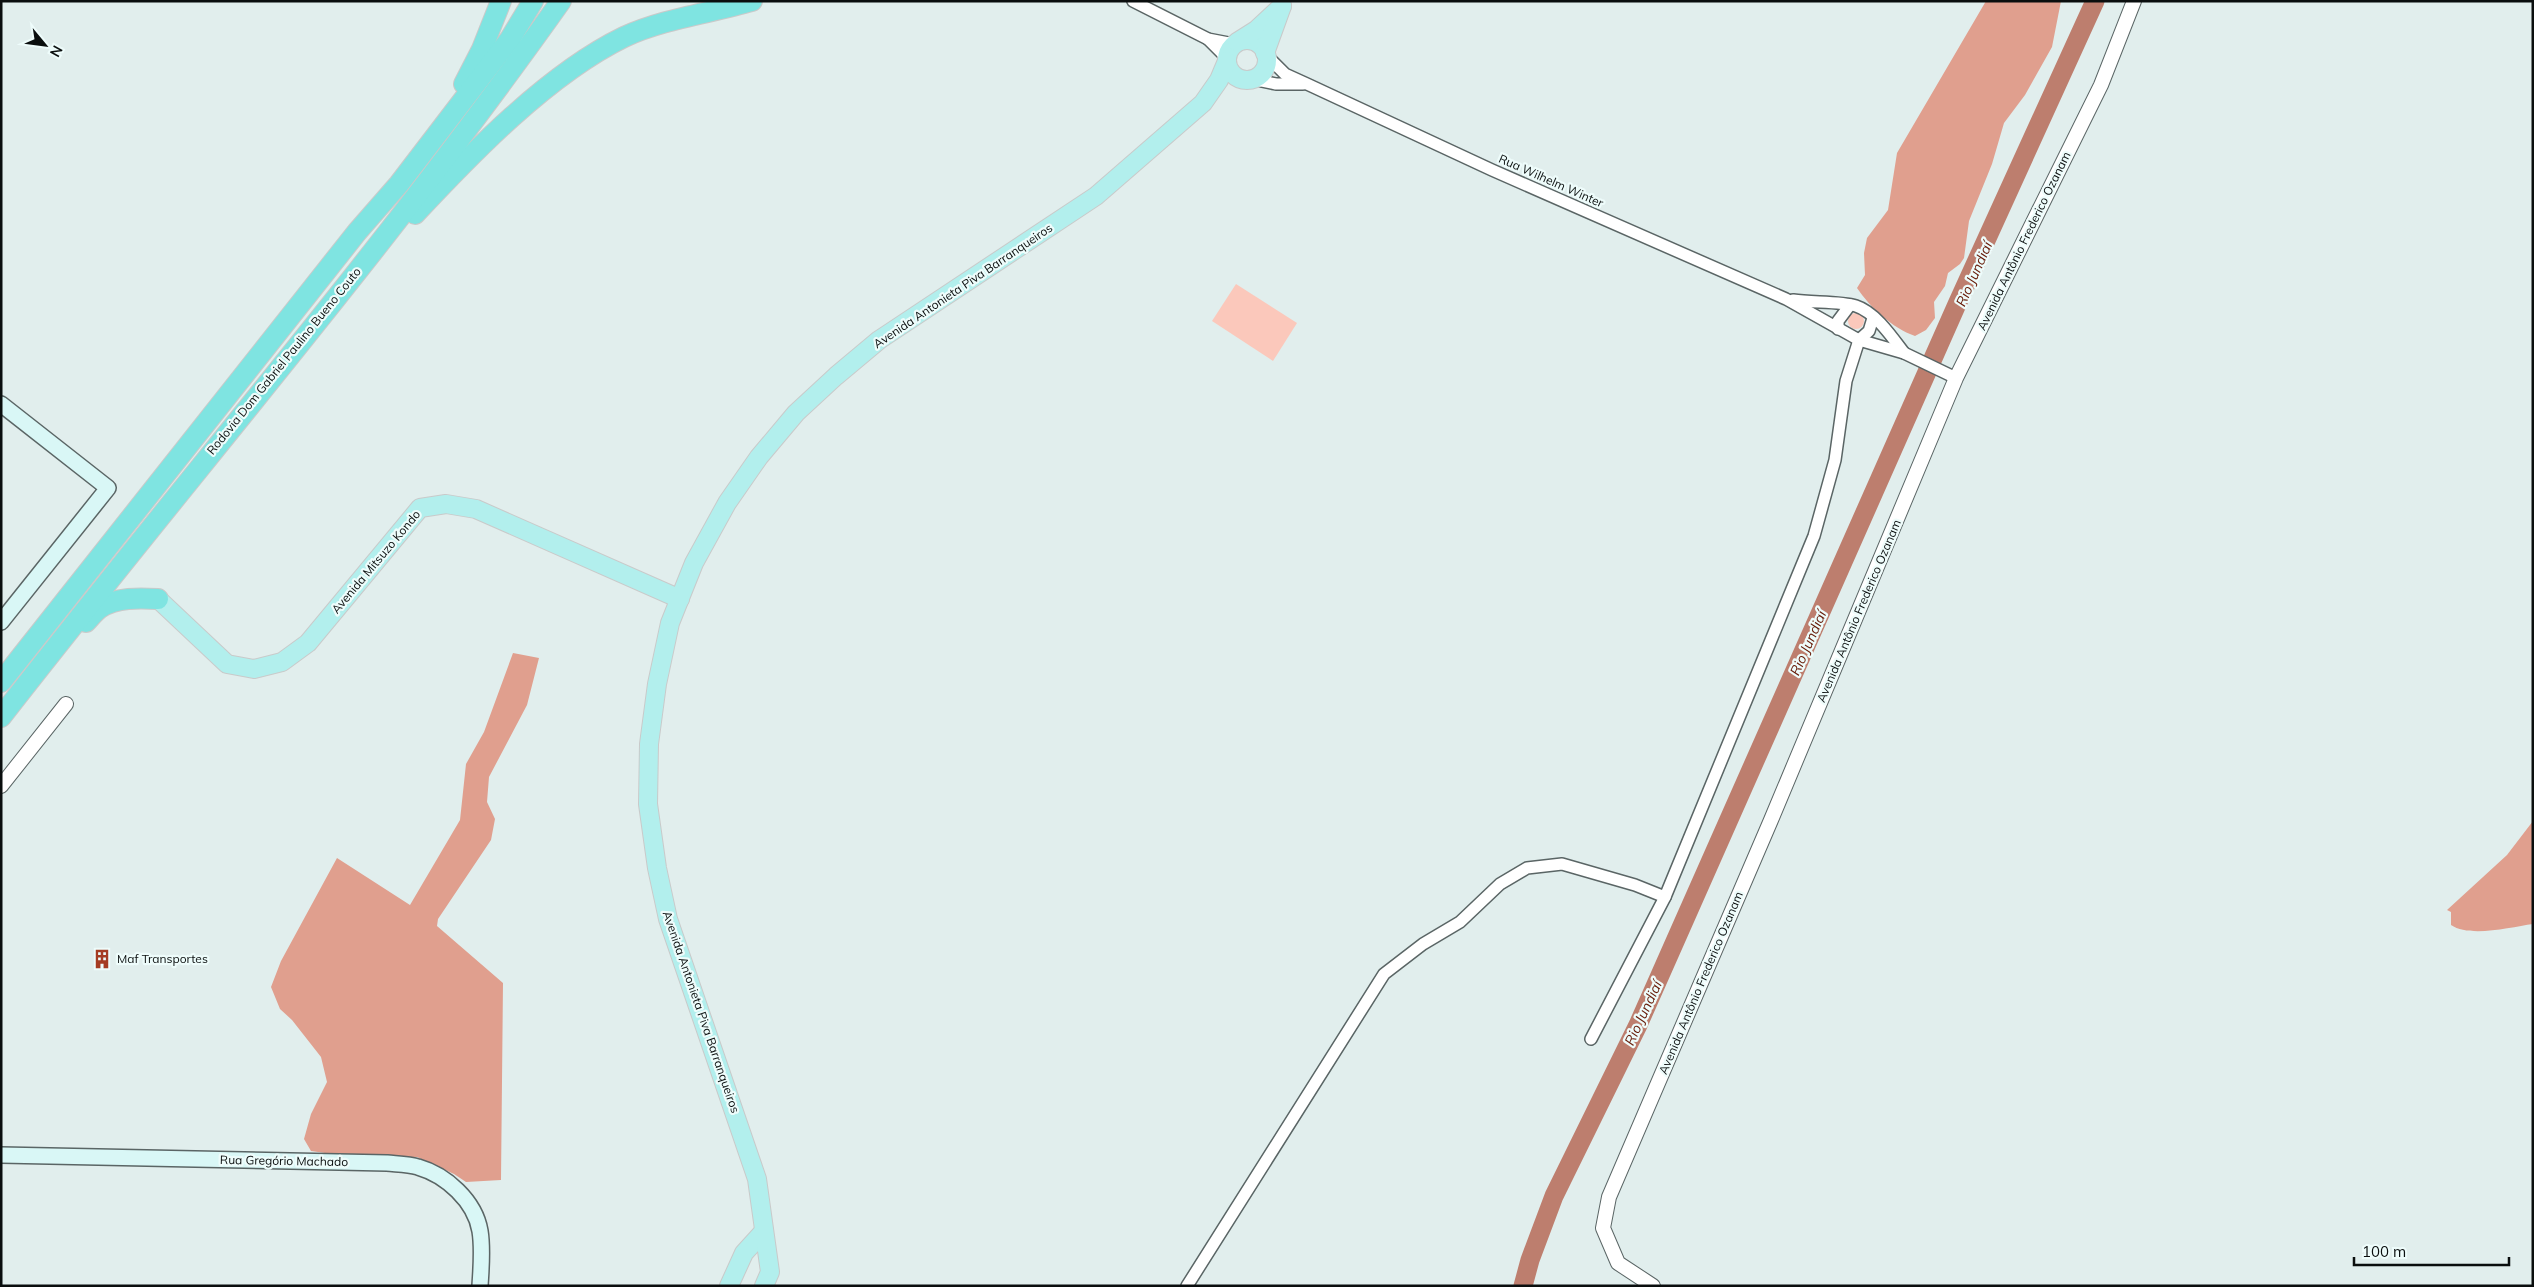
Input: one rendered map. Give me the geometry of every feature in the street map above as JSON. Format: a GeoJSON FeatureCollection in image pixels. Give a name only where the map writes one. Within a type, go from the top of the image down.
{"type":"FeatureCollection","features":[{"type":"Feature","properties":{"kind":"highway"},"geometry":{"type":"LineString","coordinates":[[399,184],[415,148],[463,86],[482,49],[501,1]]}},
{"type":"Feature","properties":{"kind":"highway","name":"Rodovia Dom Gabriel Paulino Bueno Couto"},"geometry":{"type":"LineString","coordinates":[[1,682],[357,232],[399,184],[510,40],[533,1]]}},
{"type":"Feature","properties":{"kind":"highway","name":"Rodovia Dom Gabriel Paulino Bueno Couto"},"geometry":{"type":"LineString","coordinates":[[1,717],[144,535],[326,312],[509,76],[561,1]]}},
{"type":"Feature","properties":{"kind":"highway"},"geometry":{"type":"LineString","coordinates":[[326,312],[444,183],[545,89],[573,68],[624,38],[638,32],[752,1]]}},
{"type":"Feature","properties":{"kind":"highway"},"geometry":{"type":"LineString","coordinates":[[28,683],[100,608],[120,600],[158,599]]}},
{"type":"Feature","properties":{"kind":"main road"},"geometry":{"type":"LineString","coordinates":[[1231,52],[1283,4]]}},
{"type":"Feature","properties":{"kind":"main road"},"geometry":{"type":"LineString","coordinates":[[1203,103],[1264,70],[1266,54],[1283,4]]}},
{"type":"Feature","properties":{"kind":"main road"},"geometry":{"type":"LineString","coordinates":[[1203,103],[1219,80],[1231,52],[1244,40],[1256,43],[1266,54]]}},
{"type":"Feature","properties":{"kind":"main road"},"geometry":{"type":"LineString","coordinates":[[1231,52],[1233,74],[1249,79]]}},
{"type":"Feature","properties":{"kind":"main road","name":"Avenida Antonieta Piva Barranqueiros"},"geometry":{"type":"LineString","coordinates":[[764,1286],[770,1272],[757,1179],[668,919],[657,868],[648,804],[649,744],[657,684],[670,623],[694,563],[727,503],[759,457],[796,413],[879,340],[1096,196],[1203,103]]}},
{"type":"Feature","properties":{"kind":"main road"},"geometry":{"type":"LineString","coordinates":[[1,404],[108,488],[1,622]]}},
{"type":"Feature","properties":{"kind":"main road","name":"Avenida Mitsuzo Kondo"},"geometry":{"type":"LineString","coordinates":[[158,599],[227,664],[254,669],[282,662],[308,643],[420,508],[446,504],[476,509],[680,599]]}},
{"type":"Feature","properties":{"kind":"main road","name":"Rua Gregório Machado"},"geometry":{"type":"LineString","coordinates":[[1,1155],[387,1163],[416,1166],[435,1173],[449,1183],[472,1211],[480,1230],[480,1286]]}},
{"type":"Feature","properties":{"kind":"main road"},"geometry":{"type":"LineString","coordinates":[[729,1286],[744,1253],[764,1231]]}},
{"type":"Feature","properties":{"kind":"street"},"geometry":{"type":"LineString","coordinates":[[1133,1],[1231,52]]}},
{"type":"Feature","properties":{"kind":"street","name":"Avenida Antônio Frederico Ozanam"},"geometry":{"type":"LineString","coordinates":[[1653,1286],[1618,1263],[1603,1228],[1609,1197],[1774,812],[1950,375],[2101,85],[2134,1]]}},
{"type":"Feature","properties":{"kind":"street","name":"Rua Wilhelm Winter"},"geometry":{"type":"LineString","coordinates":[[1266,54],[1285,74],[1500,174],[1786,299]]}},
{"type":"Feature","properties":{"kind":"street","name":"Rua Wilhelm Winter"},"geometry":{"type":"LineString","coordinates":[[1249,79],[1276,84],[1307,84]]}},
{"type":"Feature","properties":{"kind":"street"},"geometry":{"type":"LineString","coordinates":[[1786,299],[1850,305],[1861,308],[1891,335],[1906,354]]}},
{"type":"Feature","properties":{"kind":"street"},"geometry":{"type":"LineString","coordinates":[[1786,299],[1859,340],[1906,354],[1950,375]]}},
{"type":"Feature","properties":{"kind":"street"},"geometry":{"type":"LineString","coordinates":[[1838,329],[1838,321],[1850,305]]}},
{"type":"Feature","properties":{"kind":"street"},"geometry":{"type":"LineString","coordinates":[[1592,1039],[1665,898],[1814,536],[1835,460],[1846,381],[1859,340],[1869,331],[1873,318]]}},
{"type":"Feature","properties":{"kind":"street"},"geometry":{"type":"LineString","coordinates":[[1,786],[66,704]]}},
{"type":"Feature","properties":{"kind":"street"},"geometry":{"type":"LineString","coordinates":[[1187,1286],[1384,974],[1423,944],[1460,922],[1500,884],[1527,868],[1562,864],[1634,885],[1665,898]]}},
{"type":"Feature","properties":{"kind":"shaded area"},"geometry":{"type":"Polygon","coordinates":[[[1986,1],[2061,1],[2052,47],[2025,95],[2004,123],[1992,164],[1969,221],[1964,258],[1960,264],[1948,273],[1945,286],[1934,302],[1935,318],[1926,330],[1915,336],[1898,328],[1882,316],[1857,288],[1865,275],[1864,253],[1867,238],[1888,210],[1897,153],[1986,1]]]}},
{"type":"Feature","properties":{"kind":"shaded area"},"geometry":{"type":"Polygon","coordinates":[[[1236,284],[1297,323],[1273,361],[1212,321],[1236,284]]]}},
{"type":"Feature","properties":{"kind":"shaded area"},"geometry":{"type":"Polygon","coordinates":[[[1856,313],[1862,315],[1864,321],[1862,327],[1856,329],[1850,327],[1848,321],[1850,315],[1856,313]]]}},
{"type":"Feature","properties":{"kind":"shaded area"},"geometry":{"type":"Polygon","coordinates":[[[513,653],[539,658],[527,705],[489,777],[487,802],[495,819],[491,840],[438,919],[437,926],[503,983],[501,1180],[466,1182],[454,1174],[417,1157],[360,1158],[311,1151],[304,1139],[311,1114],[327,1082],[321,1057],[292,1020],[280,1009],[271,987],[281,961],[337,858],[410,905],[460,820],[466,764],[484,732],[513,653]]]}},
{"type":"Feature","properties":{"kind":"shaded area"},"geometry":{"type":"Polygon","coordinates":[[[2533,821],[2533,924],[2479,931],[2459,929],[2451,925],[2451,912],[2447,910],[2507,855],[2533,821]]]}},
{"type":"Feature","properties":{"kind":"waterway","name":"Rio Jundiaí"},"geometry":{"type":"LineString","coordinates":[[1523,1286],[1530,1260],[1554,1196],[1638,1025],[1958,302],[2095,1]]}},
{"type":"Feature","properties":{"kind":"place","name":"Maf Transportes"},"geometry":{"type":"Point","coordinates":[102,959]}}]}
